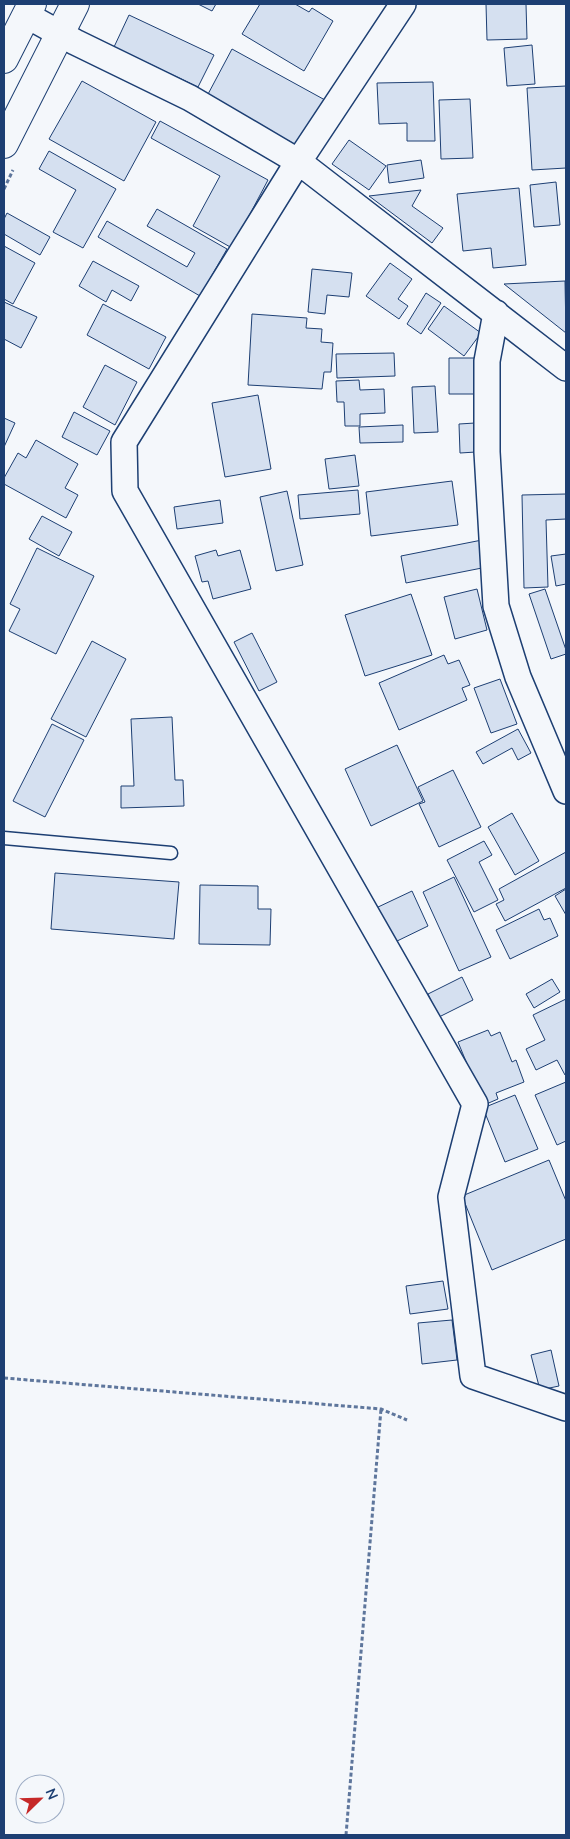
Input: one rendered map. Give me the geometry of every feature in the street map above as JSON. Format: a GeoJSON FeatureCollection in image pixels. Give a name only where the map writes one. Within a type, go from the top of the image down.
{"type":"FeatureCollection","features":[{"type":"Feature","properties":{"kind":"highway"},"geometry":{"type":"LineString","coordinates":[[4,144],[75,4]]}},
{"type":"Feature","properties":{"kind":"highway"},"geometry":{"type":"LineString","coordinates":[[4,59],[29,9]]}},
{"type":"Feature","properties":{"kind":"street"},"geometry":{"type":"LineString","coordinates":[[403,4],[299,162],[124,442],[125,491],[475,1104],[451,1198],[473,1376],[566,1408]]}},
{"type":"Feature","properties":{"kind":"street"},"geometry":{"type":"LineString","coordinates":[[29,9],[60,34],[190,98],[299,162],[566,368]]}},
{"type":"Feature","properties":{"kind":"street"},"geometry":{"type":"LineString","coordinates":[[496,313],[487,361],[487,452],[496,606],[518,677],[566,791]]}},
{"type":"Feature","properties":{"kind":"lane"},"geometry":{"type":"LineString","coordinates":[[4,838],[171,853]]}},
{"type":"Feature","properties":{"kind":"path"},"geometry":{"type":"LineString","coordinates":[[4,1378],[380,1409],[407,1420]]}},
{"type":"Feature","properties":{"kind":"path"},"geometry":{"type":"LineString","coordinates":[[346,1835],[380,1409]]}},
{"type":"Feature","properties":{"kind":"building"},"geometry":{"type":"Polygon","coordinates":[[[198,4],[216,4],[212,11],[198,4]]]}},
{"type":"Feature","properties":{"kind":"building"},"geometry":{"type":"Polygon","coordinates":[[[260,4],[295,4],[309,12],[312,8],[333,21],[304,71],[242,34],[260,4]]]}},
{"type":"Feature","properties":{"kind":"building"},"geometry":{"type":"Polygon","coordinates":[[[486,4],[526,4],[527,39],[487,40],[486,4]]]}},
{"type":"Feature","properties":{"kind":"building"},"geometry":{"type":"Polygon","coordinates":[[[129,15],[214,55],[198,87],[114,47],[129,15]]]}},
{"type":"Feature","properties":{"kind":"building"},"geometry":{"type":"Polygon","coordinates":[[[532,45],[535,84],[507,86],[504,48],[532,45]]]}},
{"type":"Feature","properties":{"kind":"building"},"geometry":{"type":"Polygon","coordinates":[[[232,49],[325,100],[300,147],[207,96],[232,49]]]}},
{"type":"Feature","properties":{"kind":"building"},"geometry":{"type":"Polygon","coordinates":[[[82,81],[156,122],[124,181],[49,139],[82,81]]]}},
{"type":"Feature","properties":{"kind":"building"},"geometry":{"type":"Polygon","coordinates":[[[433,82],[435,141],[407,141],[407,123],[379,124],[377,83],[433,82]]]}},
{"type":"Feature","properties":{"kind":"building"},"geometry":{"type":"Polygon","coordinates":[[[566,86],[566,168],[532,170],[527,88],[566,86]]]}},
{"type":"Feature","properties":{"kind":"building"},"geometry":{"type":"Polygon","coordinates":[[[470,99],[473,158],[441,159],[439,100],[470,99]]]}},
{"type":"Feature","properties":{"kind":"building"},"geometry":{"type":"Polygon","coordinates":[[[160,121],[268,180],[232,248],[193,226],[220,176],[151,138],[160,121]]]}},
{"type":"Feature","properties":{"kind":"building"},"geometry":{"type":"Polygon","coordinates":[[[349,140],[386,166],[369,190],[332,164],[349,140]]]}},
{"type":"Feature","properties":{"kind":"building"},"geometry":{"type":"Polygon","coordinates":[[[49,151],[116,189],[83,248],[53,232],[76,190],[39,169],[49,151]]]}},
{"type":"Feature","properties":{"kind":"building"},"geometry":{"type":"Polygon","coordinates":[[[421,160],[424,178],[389,183],[387,165],[421,160]]]}},
{"type":"Feature","properties":{"kind":"building"},"geometry":{"type":"Polygon","coordinates":[[[556,182],[560,225],[534,227],[530,185],[556,182]]]}},
{"type":"Feature","properties":{"kind":"building"},"geometry":{"type":"Polygon","coordinates":[[[519,188],[526,265],[493,268],[491,248],[463,251],[457,194],[519,188]]]}},
{"type":"Feature","properties":{"kind":"building"},"geometry":{"type":"Polygon","coordinates":[[[421,190],[412,206],[443,228],[432,243],[369,196],[421,190]]]}},
{"type":"Feature","properties":{"kind":"building"},"geometry":{"type":"Polygon","coordinates":[[[157,209],[227,249],[200,296],[98,237],[107,221],[187,267],[195,253],[147,226],[157,209]]]}},
{"type":"Feature","properties":{"kind":"building"},"geometry":{"type":"Polygon","coordinates":[[[7,213],[50,237],[40,255],[4,234],[4,219],[7,213]]]}},
{"type":"Feature","properties":{"kind":"building"},"geometry":{"type":"Polygon","coordinates":[[[4,246],[35,263],[13,304],[4,299],[4,246]]]}},
{"type":"Feature","properties":{"kind":"building"},"geometry":{"type":"Polygon","coordinates":[[[93,261],[139,286],[131,301],[112,290],[106,302],[79,286],[93,261]]]}},
{"type":"Feature","properties":{"kind":"building"},"geometry":{"type":"Polygon","coordinates":[[[390,263],[412,279],[398,299],[408,306],[399,319],[366,296],[390,263]]]}},
{"type":"Feature","properties":{"kind":"building"},"geometry":{"type":"Polygon","coordinates":[[[312,269],[352,273],[349,297],[327,295],[325,314],[308,312],[312,269]]]}},
{"type":"Feature","properties":{"kind":"building"},"geometry":{"type":"Polygon","coordinates":[[[565,281],[566,333],[504,284],[565,281]]]}},
{"type":"Feature","properties":{"kind":"building"},"geometry":{"type":"Polygon","coordinates":[[[426,293],[441,303],[421,334],[407,324],[426,293]]]}},
{"type":"Feature","properties":{"kind":"building"},"geometry":{"type":"Polygon","coordinates":[[[4,302],[37,317],[21,348],[4,339],[4,302]]]}},
{"type":"Feature","properties":{"kind":"building"},"geometry":{"type":"Polygon","coordinates":[[[103,304],[166,337],[149,369],[87,335],[103,304]]]}},
{"type":"Feature","properties":{"kind":"building"},"geometry":{"type":"Polygon","coordinates":[[[444,306],[481,333],[464,356],[428,329],[444,306]]]}},
{"type":"Feature","properties":{"kind":"building"},"geometry":{"type":"Polygon","coordinates":[[[252,314],[307,318],[306,328],[322,329],[321,342],[333,343],[331,372],[324,372],[322,389],[248,385],[252,314]]]}},
{"type":"Feature","properties":{"kind":"building"},"geometry":{"type":"Polygon","coordinates":[[[394,353],[395,376],[337,378],[336,354],[394,353]]]}},
{"type":"Feature","properties":{"kind":"building"},"geometry":{"type":"Polygon","coordinates":[[[449,358],[478,358],[478,394],[449,394],[449,358]]]}},
{"type":"Feature","properties":{"kind":"building"},"geometry":{"type":"Polygon","coordinates":[[[105,365],[137,382],[115,425],[83,407],[105,365]]]}},
{"type":"Feature","properties":{"kind":"building"},"geometry":{"type":"Polygon","coordinates":[[[359,380],[360,390],[384,389],[385,413],[360,414],[360,426],[345,426],[344,402],[337,402],[336,381],[359,380]]]}},
{"type":"Feature","properties":{"kind":"building"},"geometry":{"type":"Polygon","coordinates":[[[435,386],[438,432],[414,433],[412,387],[435,386]]]}},
{"type":"Feature","properties":{"kind":"building"},"geometry":{"type":"Polygon","coordinates":[[[258,395],[271,469],[225,477],[212,403],[258,395]]]}},
{"type":"Feature","properties":{"kind":"building"},"geometry":{"type":"Polygon","coordinates":[[[74,412],[110,431],[97,455],[62,437],[74,412]]]}},
{"type":"Feature","properties":{"kind":"building"},"geometry":{"type":"Polygon","coordinates":[[[4,418],[15,423],[4,447],[4,418]]]}},
{"type":"Feature","properties":{"kind":"building"},"geometry":{"type":"Polygon","coordinates":[[[475,423],[476,452],[460,453],[459,424],[475,423]]]}},
{"type":"Feature","properties":{"kind":"building"},"geometry":{"type":"Polygon","coordinates":[[[403,425],[403,442],[360,443],[359,427],[403,425]]]}},
{"type":"Feature","properties":{"kind":"building"},"geometry":{"type":"Polygon","coordinates":[[[36,440],[78,464],[65,488],[78,495],[66,518],[4,484],[4,478],[18,453],[26,458],[36,440]]]}},
{"type":"Feature","properties":{"kind":"building"},"geometry":{"type":"Polygon","coordinates":[[[355,455],[359,486],[329,489],[325,459],[355,455]]]}},
{"type":"Feature","properties":{"kind":"building"},"geometry":{"type":"Polygon","coordinates":[[[452,481],[458,525],[371,536],[366,492],[452,481]]]}},
{"type":"Feature","properties":{"kind":"building"},"geometry":{"type":"Polygon","coordinates":[[[358,490],[360,514],[300,519],[298,495],[358,490]]]}},
{"type":"Feature","properties":{"kind":"building"},"geometry":{"type":"Polygon","coordinates":[[[287,491],[303,565],[276,571],[260,497],[287,491]]]}},
{"type":"Feature","properties":{"kind":"building"},"geometry":{"type":"Polygon","coordinates":[[[566,494],[566,519],[546,520],[548,587],[524,588],[522,495],[566,494]]]}},
{"type":"Feature","properties":{"kind":"building"},"geometry":{"type":"Polygon","coordinates":[[[220,500],[223,523],[177,529],[174,507],[220,500]]]}},
{"type":"Feature","properties":{"kind":"building"},"geometry":{"type":"Polygon","coordinates":[[[42,516],[72,532],[59,556],[29,539],[42,516]]]}},
{"type":"Feature","properties":{"kind":"building"},"geometry":{"type":"Polygon","coordinates":[[[482,540],[487,567],[406,583],[401,556],[482,540]]]}},
{"type":"Feature","properties":{"kind":"building"},"geometry":{"type":"Polygon","coordinates":[[[37,548],[94,576],[56,654],[9,631],[20,609],[10,604],[37,548]]]}},
{"type":"Feature","properties":{"kind":"building"},"geometry":{"type":"Polygon","coordinates":[[[216,550],[218,556],[240,550],[251,589],[213,599],[208,581],[202,582],[195,556],[216,550]]]}},
{"type":"Feature","properties":{"kind":"building"},"geometry":{"type":"Polygon","coordinates":[[[566,554],[566,584],[556,586],[551,556],[566,554]]]}},
{"type":"Feature","properties":{"kind":"building"},"geometry":{"type":"Polygon","coordinates":[[[477,589],[487,630],[455,639],[444,597],[477,589]]]}},
{"type":"Feature","properties":{"kind":"building"},"geometry":{"type":"Polygon","coordinates":[[[545,589],[566,650],[566,654],[551,659],[529,594],[545,589]]]}},
{"type":"Feature","properties":{"kind":"building"},"geometry":{"type":"Polygon","coordinates":[[[411,594],[432,655],[365,676],[345,615],[411,594]]]}},
{"type":"Feature","properties":{"kind":"building"},"geometry":{"type":"Polygon","coordinates":[[[252,633],[277,682],[259,691],[234,642],[252,633]]]}},
{"type":"Feature","properties":{"kind":"building"},"geometry":{"type":"Polygon","coordinates":[[[92,641],[126,659],[86,737],[51,719],[92,641]]]}},
{"type":"Feature","properties":{"kind":"building"},"geometry":{"type":"Polygon","coordinates":[[[444,655],[448,664],[459,660],[470,685],[462,688],[467,700],[399,730],[379,683],[444,655]]]}},
{"type":"Feature","properties":{"kind":"building"},"geometry":{"type":"Polygon","coordinates":[[[500,679],[517,724],[491,733],[474,688],[500,679]]]}},
{"type":"Feature","properties":{"kind":"building"},"geometry":{"type":"Polygon","coordinates":[[[172,717],[175,780],[183,780],[184,806],[121,808],[121,786],[134,786],[131,719],[172,717]]]}},
{"type":"Feature","properties":{"kind":"building"},"geometry":{"type":"Polygon","coordinates":[[[52,724],[84,740],[45,817],[13,801],[52,724]]]}},
{"type":"Feature","properties":{"kind":"building"},"geometry":{"type":"Polygon","coordinates":[[[518,729],[531,753],[518,760],[512,748],[483,764],[476,752],[518,729]]]}},
{"type":"Feature","properties":{"kind":"building"},"geometry":{"type":"Polygon","coordinates":[[[397,745],[423,801],[371,826],[345,769],[397,745]]]}},
{"type":"Feature","properties":{"kind":"building"},"geometry":{"type":"Polygon","coordinates":[[[453,770],[481,827],[439,847],[419,804],[425,802],[418,787],[453,770]]]}},
{"type":"Feature","properties":{"kind":"building"},"geometry":{"type":"Polygon","coordinates":[[[512,813],[539,861],[515,875],[488,827],[512,813]]]}},
{"type":"Feature","properties":{"kind":"building"},"geometry":{"type":"Polygon","coordinates":[[[484,841],[492,855],[479,862],[498,900],[474,912],[447,860],[484,841]]]}},
{"type":"Feature","properties":{"kind":"building"},"geometry":{"type":"Polygon","coordinates":[[[566,852],[566,888],[505,921],[496,904],[504,900],[499,889],[566,852]]]}},
{"type":"Feature","properties":{"kind":"building"},"geometry":{"type":"Polygon","coordinates":[[[55,873],[179,882],[174,939],[51,929],[55,873]]]}},
{"type":"Feature","properties":{"kind":"building"},"geometry":{"type":"Polygon","coordinates":[[[454,877],[491,957],[459,971],[423,892],[454,877]]]}},
{"type":"Feature","properties":{"kind":"building"},"geometry":{"type":"Polygon","coordinates":[[[200,885],[258,886],[258,909],[271,909],[270,945],[199,944],[200,885]]]}},
{"type":"Feature","properties":{"kind":"building"},"geometry":{"type":"Polygon","coordinates":[[[566,889],[566,915],[555,896],[566,889]]]}},
{"type":"Feature","properties":{"kind":"building"},"geometry":{"type":"Polygon","coordinates":[[[412,891],[428,926],[393,943],[376,908],[412,891]]]}},
{"type":"Feature","properties":{"kind":"building"},"geometry":{"type":"Polygon","coordinates":[[[539,909],[544,920],[550,918],[558,936],[510,959],[496,930],[539,909]]]}},
{"type":"Feature","properties":{"kind":"building"},"geometry":{"type":"Polygon","coordinates":[[[462,977],[473,1000],[439,1017],[428,994],[462,977]]]}},
{"type":"Feature","properties":{"kind":"building"},"geometry":{"type":"Polygon","coordinates":[[[552,979],[560,992],[534,1008],[526,994],[552,979]]]}},
{"type":"Feature","properties":{"kind":"building"},"geometry":{"type":"Polygon","coordinates":[[[566,999],[566,1074],[557,1060],[536,1070],[526,1049],[545,1040],[533,1015],[566,999]]]}},
{"type":"Feature","properties":{"kind":"building"},"geometry":{"type":"Polygon","coordinates":[[[488,1030],[491,1036],[500,1032],[512,1062],[516,1060],[524,1082],[496,1093],[498,1099],[484,1105],[458,1042],[488,1030]]]}},
{"type":"Feature","properties":{"kind":"building"},"geometry":{"type":"Polygon","coordinates":[[[566,1082],[566,1141],[557,1145],[535,1095],[566,1082]]]}},
{"type":"Feature","properties":{"kind":"building"},"geometry":{"type":"Polygon","coordinates":[[[515,1095],[538,1149],[505,1162],[483,1108],[515,1095]]]}},
{"type":"Feature","properties":{"kind":"building"},"geometry":{"type":"Polygon","coordinates":[[[549,1160],[566,1201],[566,1239],[492,1270],[462,1196],[549,1160]]]}},
{"type":"Feature","properties":{"kind":"building"},"geometry":{"type":"Polygon","coordinates":[[[443,1281],[448,1309],[410,1314],[406,1286],[443,1281]]]}},
{"type":"Feature","properties":{"kind":"building"},"geometry":{"type":"Polygon","coordinates":[[[452,1320],[457,1360],[422,1364],[418,1323],[452,1320]]]}},
{"type":"Feature","properties":{"kind":"building"},"geometry":{"type":"Polygon","coordinates":[[[551,1350],[559,1386],[540,1390],[531,1355],[551,1350]]]}}]}
